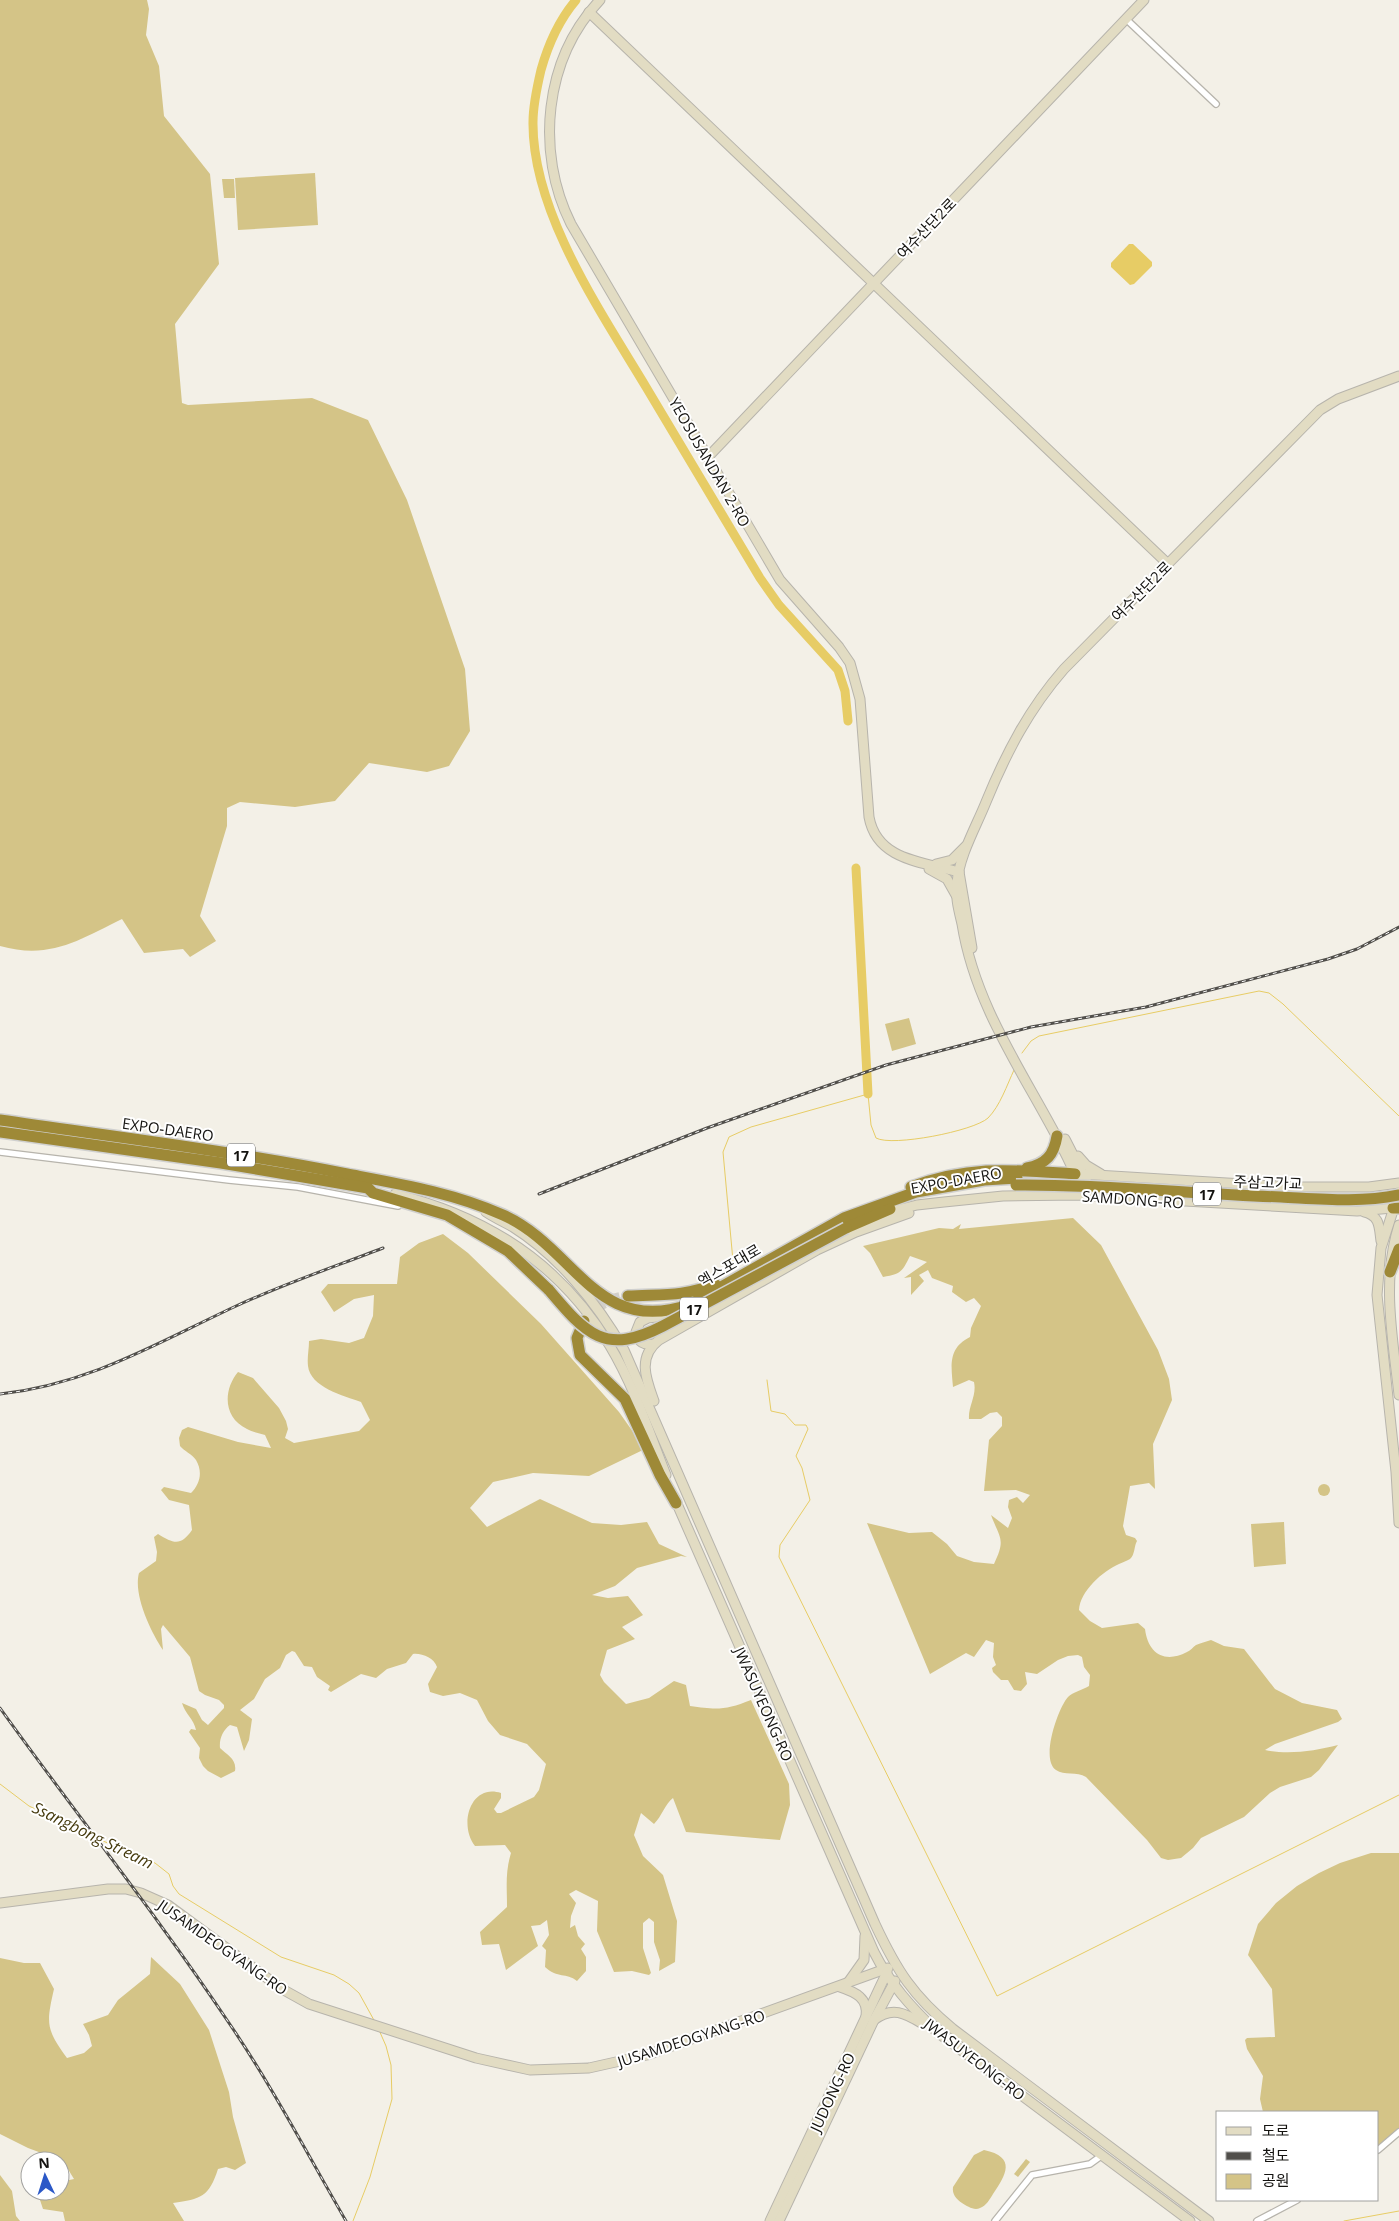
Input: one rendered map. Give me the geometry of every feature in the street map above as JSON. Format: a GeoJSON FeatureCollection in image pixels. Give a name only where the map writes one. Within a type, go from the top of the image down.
{"type":"FeatureCollection","features":[{"type":"Feature","properties":{"kind":"highway","name":"EXPO-DAERO"},"geometry":{"type":"LineString","coordinates":[[0,1120],[315,1167],[446,1194],[478,1206]]}},
{"type":"Feature","properties":{"kind":"highway","name":"EXPO-DAERO"},"geometry":{"type":"LineString","coordinates":[[0,1132],[221,1163],[374,1195]]}},
{"type":"Feature","properties":{"kind":"highway"},"geometry":{"type":"LineString","coordinates":[[1016,1178],[1045,1161],[1054,1150],[1060,1135]]}},
{"type":"Feature","properties":{"kind":"highway"},"geometry":{"type":"LineString","coordinates":[[1016,1178],[1079,1174]]}},
{"type":"Feature","properties":{"kind":"highway","name":"EXPO-DAERO"},"geometry":{"type":"LineString","coordinates":[[845,1223],[874,1216],[893,1207],[944,1194],[982,1188],[1016,1178]]}},
{"type":"Feature","properties":{"kind":"highway","name":"엑스포대로"},"geometry":{"type":"LineString","coordinates":[[478,1206],[503,1215],[533,1232],[556,1252],[596,1293],[619,1306],[650,1311],[668,1310],[689,1305],[736,1280],[753,1267],[845,1223],[916,1192],[984,1180],[1016,1178]]}},
{"type":"Feature","properties":{"kind":"highway","name":"주삼고가교"},"geometry":{"type":"LineString","coordinates":[[1016,1178],[1065,1178],[1255,1190],[1344,1193],[1399,1188]]}},
{"type":"Feature","properties":{"kind":"highway","name":"주삼고가교"},"geometry":{"type":"LineString","coordinates":[[1016,1178],[1065,1185],[1211,1195],[1347,1200],[1374,1199],[1399,1194]]}},
{"type":"Feature","properties":{"kind":"highway","name":"엑스포대로"},"geometry":{"type":"LineString","coordinates":[[374,1195],[447,1215],[508,1251],[549,1290],[585,1330],[611,1339],[636,1338],[663,1326],[845,1223]]}},
{"type":"Feature","properties":{"kind":"highway"},"geometry":{"type":"LineString","coordinates":[[1390,1272],[1399,1249]]}},
{"type":"Feature","properties":{"kind":"highway"},"geometry":{"type":"LineString","coordinates":[[628,1296],[665,1296],[691,1292],[753,1267]]}},
{"type":"Feature","properties":{"kind":"highway"},"geometry":{"type":"LineString","coordinates":[[584,1321],[577,1338],[580,1355],[625,1399],[660,1475],[676,1503]]}},
{"type":"Feature","properties":{"kind":"street","name":"YEOSUSANDAN 2-RO"},"geometry":{"type":"LineString","coordinates":[[600,0],[589,12],[569,46],[552,95],[549,131],[558,193],[571,224],[783,585],[839,647],[850,663],[859,691],[872,828],[880,842],[888,850],[913,861],[960,872]]}},
{"type":"Feature","properties":{"kind":"street","name":"여수산단2로"},"geometry":{"type":"LineString","coordinates":[[708,457],[1144,0]]}},
{"type":"Feature","properties":{"kind":"street"},"geometry":{"type":"LineString","coordinates":[[589,12],[1168,564]]}},
{"type":"Feature","properties":{"kind":"street"},"geometry":{"type":"LineString","coordinates":[[1126,19],[1216,104]]}},
{"type":"Feature","properties":{"kind":"street","name":"여수산단2로"},"geometry":{"type":"LineString","coordinates":[[960,872],[971,840],[1009,749],[1039,699],[1064,669],[1320,410],[1338,399],[1399,376]]}},
{"type":"Feature","properties":{"kind":"street"},"geometry":{"type":"LineString","coordinates":[[932,865],[952,860],[971,840]]}},
{"type":"Feature","properties":{"kind":"street"},"geometry":{"type":"LineString","coordinates":[[913,861],[944,877],[958,899]]}},
{"type":"Feature","properties":{"kind":"street"},"geometry":{"type":"LineString","coordinates":[[960,872],[957,882],[958,899],[966,949],[985,1002],[1008,1050],[1060,1135],[1086,1165],[1106,1176]]}},
{"type":"Feature","properties":{"kind":"street"},"geometry":{"type":"LineString","coordinates":[[960,872],[972,948],[996,1016],[1079,1174],[1094,1197]]}},
{"type":"Feature","properties":{"kind":"street"},"geometry":{"type":"LineString","coordinates":[[0,1152],[229,1180],[374,1195],[415,1210]]}},
{"type":"Feature","properties":{"kind":"street"},"geometry":{"type":"LineString","coordinates":[[1079,1174],[1084,1195]]}},
{"type":"Feature","properties":{"kind":"street","name":"SAMDONG-RO"},"geometry":{"type":"LineString","coordinates":[[1079,1174],[1294,1187],[1369,1187],[1399,1183]]}},
{"type":"Feature","properties":{"kind":"street"},"geometry":{"type":"LineString","coordinates":[[1399,1194],[1382,1248],[1377,1294],[1398,1487],[1399,1523]]}},
{"type":"Feature","properties":{"kind":"street","name":"JWASUYEONG-RO"},"geometry":{"type":"LineString","coordinates":[[374,1195],[420,1200],[460,1214],[517,1245],[558,1279],[593,1320],[611,1346],[632,1388],[676,1503],[884,1972],[910,2005],[937,2032],[1190,2221]]}},
{"type":"Feature","properties":{"kind":"street","name":"SAMDONG-RO"},"geometry":{"type":"LineString","coordinates":[[963,1200],[1003,1196],[1084,1195],[1357,1211],[1396,1208]]}},
{"type":"Feature","properties":{"kind":"street"},"geometry":{"type":"LineString","coordinates":[[874,1216],[917,1205],[963,1200]]}},
{"type":"Feature","properties":{"kind":"street"},"geometry":{"type":"LineString","coordinates":[[670,1456],[668,1440],[645,1375],[646,1355],[654,1344],[694,1319],[837,1240],[891,1218],[963,1200]]}},
{"type":"Feature","properties":{"kind":"street","name":"JWASUYEONG-RO"},"geometry":{"type":"LineString","coordinates":[[478,1206],[513,1228],[550,1257],[574,1280],[618,1339],[633,1368],[875,1924],[901,1975],[920,2000],[953,2029],[1209,2221]]}},
{"type":"Feature","properties":{"kind":"street"},"geometry":{"type":"LineString","coordinates":[[1357,1211],[1371,1214],[1378,1220],[1382,1248]]}},
{"type":"Feature","properties":{"kind":"street"},"geometry":{"type":"LineString","coordinates":[[1399,1225],[1388,1294],[1399,1396]]}},
{"type":"Feature","properties":{"kind":"street"},"geometry":{"type":"LineString","coordinates":[[654,1344],[645,1344],[639,1340],[636,1329],[640,1322],[648,1318],[677,1315],[689,1305]]}},
{"type":"Feature","properties":{"kind":"street","name":"JUSAMDEOGYANG-RO"},"geometry":{"type":"LineString","coordinates":[[0,1903],[108,1889],[141,1892],[158,1899],[180,1914],[294,1997],[354,2020],[476,2058],[518,2069],[542,2071],[589,2068],[647,2055],[884,1972]]}},
{"type":"Feature","properties":{"kind":"street"},"geometry":{"type":"LineString","coordinates":[[864,2025],[866,2012],[864,2001],[856,1993],[843,1986],[864,1960],[865,1931]]}},
{"type":"Feature","properties":{"kind":"street","name":"JUDONG-RO"},"geometry":{"type":"LineString","coordinates":[[770,2221],[864,2025],[884,1972],[895,1965]]}},
{"type":"Feature","properties":{"kind":"street","name":"JUDONG-RO"},"geometry":{"type":"LineString","coordinates":[[779,2221],[874,2020],[892,1984],[901,1975]]}},
{"type":"Feature","properties":{"kind":"street"},"geometry":{"type":"LineString","coordinates":[[874,2020],[888,2012],[900,2012],[937,2032]]}},
{"type":"Feature","properties":{"kind":"street"},"geometry":{"type":"LineString","coordinates":[[1379,2149],[1399,2132]]}},
{"type":"Feature","properties":{"kind":"street"},"geometry":{"type":"LineString","coordinates":[[995,2221],[1032,2175],[1090,2164],[1101,2156]]}},
{"type":"Feature","properties":{"kind":"street"},"geometry":{"type":"LineString","coordinates":[[1257,2221],[1295,2201]]}},
{"type":"Feature","properties":{"kind":"green space"},"geometry":{"type":"Polygon","coordinates":[[[0,0],[147,0],[149,9],[146,35],[159,66],[164,116],[210,174],[219,264],[175,324],[182,403],[188,405],[312,398],[368,420],[407,500],[465,669],[470,731],[449,766],[427,772],[369,763],[335,801],[295,807],[240,802],[227,808],[227,826],[200,916],[216,941],[190,957],[183,949],[144,953],[122,919],[64,946],[34,951],[0,946],[0,0]]]}},
{"type":"Feature","properties":{"kind":"green space"},"geometry":{"type":"Polygon","coordinates":[[[315,173],[318,225],[238,230],[235,178],[315,173]]]}},
{"type":"Feature","properties":{"kind":"green space"},"geometry":{"type":"Polygon","coordinates":[[[222,179],[234,179],[235,198],[224,198],[222,179]]]}},
{"type":"Feature","properties":{"kind":"green space"},"geometry":{"type":"Polygon","coordinates":[[[909,1018],[916,1044],[892,1051],[885,1024],[909,1018]]]}},
{"type":"Feature","properties":{"kind":"green space"},"geometry":{"type":"Polygon","coordinates":[[[1073,1218],[1101,1245],[1158,1350],[1169,1379],[1172,1400],[1153,1444],[1155,1489],[1149,1483],[1130,1486],[1123,1526],[1126,1535],[1135,1538],[1137,1541],[1133,1555],[1130,1559],[1106,1571],[1093,1582],[1083,1596],[1079,1610],[1090,1621],[1102,1628],[1138,1623],[1145,1629],[1154,1650],[1164,1656],[1179,1655],[1196,1645],[1211,1640],[1224,1646],[1244,1649],[1275,1689],[1302,1703],[1337,1710],[1342,1719],[1275,1744],[1265,1750],[1302,1752],[1338,1745],[1319,1770],[1311,1777],[1280,1787],[1270,1793],[1244,1817],[1201,1838],[1181,1858],[1168,1860],[1161,1858],[1147,1840],[1086,1777],[1079,1774],[1059,1772],[1052,1764],[1050,1745],[1052,1734],[1064,1703],[1075,1692],[1089,1686],[1090,1675],[1084,1667],[1082,1657],[1078,1655],[1068,1656],[1058,1660],[1037,1674],[1025,1672],[1027,1684],[1021,1691],[1014,1690],[1008,1680],[1001,1680],[993,1672],[992,1668],[996,1665],[993,1657],[994,1643],[986,1640],[974,1657],[966,1653],[930,1674],[867,1523],[909,1533],[932,1532],[947,1544],[957,1556],[974,1562],[994,1564],[1001,1544],[991,1515],[1008,1528],[1012,1518],[1008,1507],[1009,1500],[1017,1497],[1023,1503],[1030,1495],[1016,1490],[984,1491],[989,1440],[1002,1426],[1002,1417],[997,1412],[990,1413],[981,1419],[969,1419],[975,1387],[974,1382],[969,1380],[953,1387],[952,1358],[954,1352],[963,1341],[970,1337],[971,1328],[981,1306],[974,1298],[966,1302],[952,1292],[953,1286],[932,1278],[928,1270],[919,1275],[924,1281],[911,1295],[911,1277],[904,1278],[927,1262],[910,1256],[900,1271],[894,1275],[883,1277],[870,1253],[863,1246],[939,1228],[953,1229],[961,1224],[959,1229],[1073,1218]]]}},
{"type":"Feature","properties":{"kind":"green space"},"geometry":{"type":"Polygon","coordinates":[[[443,1234],[468,1253],[541,1324],[619,1412],[645,1449],[589,1476],[533,1473],[493,1482],[470,1508],[487,1527],[540,1499],[592,1523],[621,1525],[647,1522],[659,1544],[687,1557],[681,1556],[637,1568],[615,1586],[592,1595],[608,1598],[628,1596],[643,1615],[622,1627],[635,1639],[607,1650],[600,1675],[604,1682],[626,1704],[649,1698],[674,1681],[686,1685],[690,1706],[721,1708],[735,1706],[751,1700],[789,1784],[790,1805],[780,1840],[686,1832],[673,1798],[654,1824],[641,1813],[634,1835],[643,1856],[663,1875],[677,1921],[675,1962],[659,1971],[660,1960],[654,1942],[654,1922],[649,1918],[643,1923],[643,1948],[651,1973],[649,1975],[632,1971],[614,1972],[597,1931],[598,1901],[576,1890],[569,1894],[576,1903],[571,1916],[570,1928],[575,1925],[578,1936],[585,1944],[581,1949],[586,1957],[586,1971],[577,1981],[573,1978],[554,1973],[545,1967],[546,1950],[542,1946],[549,1935],[547,1920],[540,1925],[531,1926],[538,1946],[506,1970],[499,1944],[482,1945],[480,1932],[507,1907],[507,1874],[511,1853],[505,1845],[475,1846],[470,1837],[468,1827],[470,1808],[482,1794],[491,1792],[501,1793],[501,1798],[494,1809],[497,1813],[501,1813],[534,1797],[539,1790],[546,1764],[527,1744],[500,1735],[488,1721],[477,1700],[460,1693],[443,1696],[430,1692],[428,1684],[437,1667],[430,1659],[424,1655],[413,1654],[406,1663],[387,1669],[376,1678],[361,1674],[331,1692],[328,1690],[330,1686],[317,1677],[312,1667],[304,1666],[295,1652],[292,1651],[286,1655],[280,1668],[265,1679],[254,1699],[240,1710],[252,1719],[249,1740],[244,1751],[237,1727],[230,1725],[223,1732],[220,1748],[233,1760],[235,1771],[221,1778],[203,1766],[199,1758],[200,1748],[189,1732],[191,1729],[196,1730],[195,1726],[182,1703],[196,1709],[202,1720],[208,1725],[224,1708],[224,1705],[219,1700],[199,1691],[190,1657],[163,1625],[161,1629],[163,1650],[144,1613],[139,1592],[139,1573],[156,1561],[157,1552],[154,1537],[158,1534],[177,1542],[184,1539],[192,1530],[189,1505],[169,1500],[161,1490],[164,1487],[191,1493],[197,1486],[200,1478],[196,1460],[180,1446],[179,1438],[182,1430],[188,1427],[238,1442],[271,1448],[265,1435],[249,1430],[233,1418],[228,1403],[228,1395],[233,1379],[238,1372],[253,1378],[279,1408],[288,1429],[285,1438],[294,1443],[359,1431],[370,1420],[361,1402],[337,1394],[315,1380],[308,1366],[309,1341],[321,1339],[349,1343],[364,1338],[373,1316],[374,1295],[354,1299],[334,1312],[321,1292],[328,1284],[397,1284],[400,1257],[419,1243],[443,1234]]]}},
{"type":"Feature","properties":{"kind":"green space"},"geometry":{"type":"Polygon","coordinates":[[[1322,1484],[1326,1484],[1330,1490],[1326,1496],[1322,1496],[1318,1492],[1318,1488],[1322,1484]]]}},
{"type":"Feature","properties":{"kind":"green space"},"geometry":{"type":"Polygon","coordinates":[[[1284,1522],[1286,1564],[1254,1567],[1251,1524],[1284,1522]]]}},
{"type":"Feature","properties":{"kind":"green space"},"geometry":{"type":"Polygon","coordinates":[[[1371,1853],[1399,1853],[1399,2132],[1379,2149],[1379,2111],[1263,2111],[1260,2099],[1263,2076],[1247,2049],[1245,2040],[1247,2038],[1275,2037],[1272,1989],[1248,1955],[1258,1924],[1276,1903],[1297,1886],[1340,1863],[1371,1853]]]}},
{"type":"Feature","properties":{"kind":"green space"},"geometry":{"type":"Polygon","coordinates":[[[151,1957],[180,1984],[209,2030],[229,2092],[233,2117],[246,2163],[235,2170],[226,2167],[218,2169],[211,2186],[203,2195],[191,2200],[173,2203],[184,2221],[65,2221],[63,2212],[43,2209],[40,2201],[70,2201],[70,2180],[74,2179],[70,2172],[70,2151],[36,2151],[0,2134],[0,1958],[24,1963],[40,1963],[54,1989],[49,2019],[50,2026],[55,2040],[67,2058],[84,2053],[92,2046],[83,2024],[108,2015],[118,2000],[150,1974],[151,1957]]]}},
{"type":"Feature","properties":{"kind":"green space"},"geometry":{"type":"Polygon","coordinates":[[[984,2150],[1001,2157],[1005,2162],[1005,2174],[988,2202],[978,2209],[973,2209],[956,2198],[953,2187],[974,2155],[984,2150]]]}},
{"type":"Feature","properties":{"kind":"green space"},"geometry":{"type":"Polygon","coordinates":[[[1026,2159],[1030,2162],[1018,2177],[1014,2174],[1026,2159]]]}},
{"type":"Feature","properties":{"kind":"green space"},"geometry":{"type":"Polygon","coordinates":[[[0,2175],[12,2191],[16,2216],[20,2221],[0,2221],[0,2175]]]}},
{"type":"Feature","properties":{"kind":"shaded area"},"geometry":{"type":"Polygon","coordinates":[[[1129,244],[1133,244],[1152,262],[1152,266],[1134,284],[1130,285],[1111,267],[1111,263],[1129,244]]]}},
{"type":"Feature","properties":{"kind":"waterway"},"geometry":{"type":"LineString","coordinates":[[576,0],[559,24],[547,51],[541,70],[534,109],[533,122],[536,156],[544,191],[556,226],[572,260],[609,327],[760,578],[779,605],[838,670],[845,691],[848,721]]}},
{"type":"Feature","properties":{"kind":"waterway"},"geometry":{"type":"LineString","coordinates":[[856,868],[868,1094]]}},
{"type":"Feature","properties":{"kind":"waterway"},"geometry":{"type":"LineString","coordinates":[[1022,1053],[1031,1041],[1039,1036],[1259,991],[1269,993],[1283,1004],[1399,1116]]}},
{"type":"Feature","properties":{"kind":"waterway"},"geometry":{"type":"LineString","coordinates":[[733,1261],[723,1152],[729,1137],[751,1127],[868,1094],[871,1125],[876,1138],[885,1140],[915,1139],[951,1132],[967,1128],[988,1118],[1000,1101],[1014,1070]]}},
{"type":"Feature","properties":{"kind":"waterway"},"geometry":{"type":"LineString","coordinates":[[767,1380],[771,1411],[785,1414],[795,1425],[806,1425],[808,1429],[796,1456],[802,1468],[810,1500],[780,1545],[779,1557],[997,1996],[1399,1795]]}},
{"type":"Feature","properties":{"kind":"waterway","name":"Ssangbong Stream"},"geometry":{"type":"LineString","coordinates":[[0,1784],[29,1806],[96,1838],[155,1863],[169,1874],[173,1886],[179,1894],[281,1957],[334,1975],[349,1984],[359,1993],[375,2022]]}},
{"type":"Feature","properties":{"kind":"waterway","name":"Ssangbong Stream"},"geometry":{"type":"LineString","coordinates":[[353,2221],[370,2177],[392,2099],[391,2065],[379,2030]]}},
{"type":"Feature","properties":{"kind":"waterway"},"geometry":{"type":"LineString","coordinates":[[1344,2221],[1399,2211]]}},
{"type":"Feature","properties":{"kind":"tunnel"},"geometry":{"type":"LineString","coordinates":[[584,1321],[588,1315],[603,1304],[628,1296]]}},
{"type":"Feature","properties":{"kind":"railway"},"geometry":{"type":"LineString","coordinates":[[539,1194],[707,1128],[886,1065],[1031,1027],[1146,1007],[1328,959],[1357,949],[1399,927]]}},
{"type":"Feature","properties":{"kind":"railway"},"geometry":{"type":"LineString","coordinates":[[0,1394],[32,1389],[63,1381],[121,1361],[252,1299],[383,1248]]}},
{"type":"Feature","properties":{"kind":"railway"},"geometry":{"type":"LineString","coordinates":[[0,1708],[174,1943],[229,2023],[275,2096],[346,2221]]}}]}
